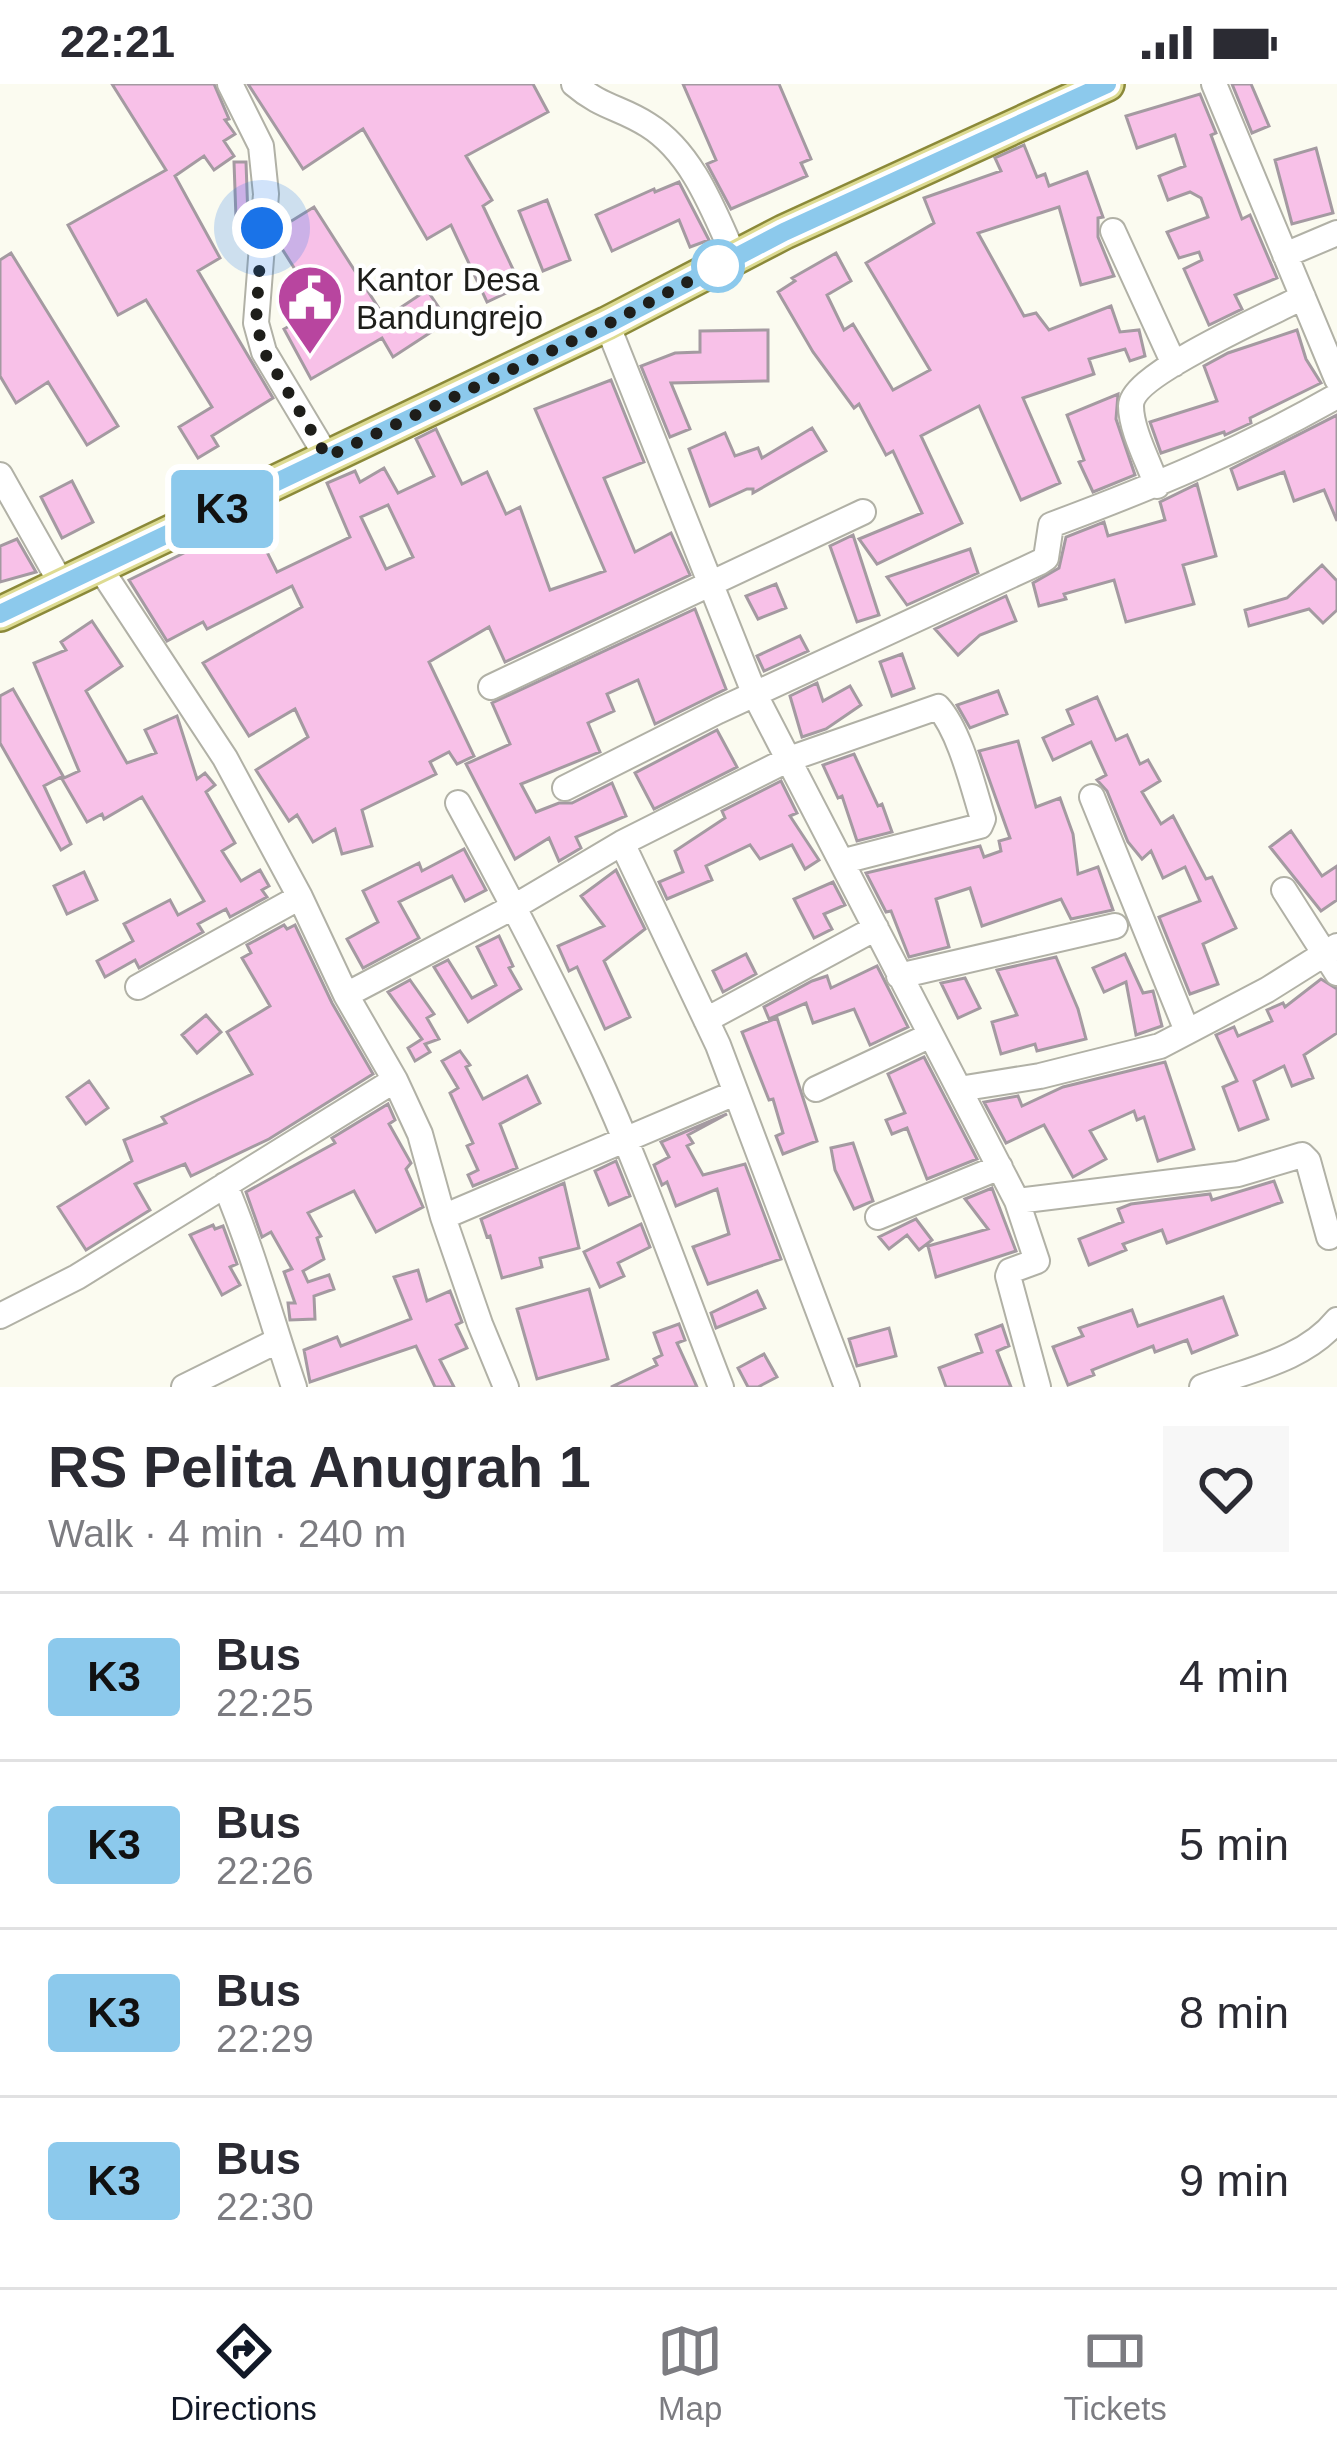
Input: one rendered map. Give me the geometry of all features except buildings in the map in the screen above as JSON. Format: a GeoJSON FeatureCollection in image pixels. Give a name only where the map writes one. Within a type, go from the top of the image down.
{"type":"FeatureCollection","features":[{"type":"Feature","properties":{"kind":"main road"},"geometry":{"type":"LineString","coordinates":[[0,614],[608,324],[784,232],[1107,84]]}},
{"type":"Feature","properties":{"kind":"street"},"geometry":{"type":"LineString","coordinates":[[230,84],[261,146],[266,194],[256,322],[264,352],[327,457]]}},
{"type":"Feature","properties":{"kind":"street"},"geometry":{"type":"LineString","coordinates":[[574,84],[596,103],[647,124],[667,140],[684,159],[734,258]]}},
{"type":"Feature","properties":{"kind":"street"},"geometry":{"type":"LineString","coordinates":[[1214,84],[1337,379]]}},
{"type":"Feature","properties":{"kind":"street"},"geometry":{"type":"LineString","coordinates":[[1113,231],[1174,364]]}},
{"type":"Feature","properties":{"kind":"street"},"geometry":{"type":"LineString","coordinates":[[1285,255],[1337,233]]}},
{"type":"Feature","properties":{"kind":"street"},"geometry":{"type":"LineString","coordinates":[[1157,486],[1131,407],[1136,392],[1174,364],[1303,297]]}},
{"type":"Feature","properties":{"kind":"street"},"geometry":{"type":"LineString","coordinates":[[608,324],[755,694],[1017,1201],[1037,1262],[1008,1276],[1038,1387]]}},
{"type":"Feature","properties":{"kind":"street"},"geometry":{"type":"LineString","coordinates":[[565,788],[1040,562],[1046,558],[1051,525],[1255,443],[1337,396]]}},
{"type":"Feature","properties":{"kind":"street"},"geometry":{"type":"LineString","coordinates":[[0,475],[61,584]]}},
{"type":"Feature","properties":{"kind":"street"},"geometry":{"type":"LineString","coordinates":[[490,687],[863,512]]}},
{"type":"Feature","properties":{"kind":"street"},"geometry":{"type":"LineString","coordinates":[[98,565],[204,724],[394,1080],[420,1134],[479,1324],[506,1387]]}},
{"type":"Feature","properties":{"kind":"street"},"geometry":{"type":"LineString","coordinates":[[346,995],[622,843],[789,759],[934,706],[945,715],[983,819],[980,826],[844,861]]}},
{"type":"Feature","properties":{"kind":"street"},"geometry":{"type":"LineString","coordinates":[[1092,797],[1187,1031]]}},
{"type":"Feature","properties":{"kind":"street"},"geometry":{"type":"LineString","coordinates":[[458,803],[514,906],[626,1143],[721,1387]]}},
{"type":"Feature","properties":{"kind":"street"},"geometry":{"type":"LineString","coordinates":[[622,843],[706,1020],[847,1387]]}},
{"type":"Feature","properties":{"kind":"street"},"geometry":{"type":"LineString","coordinates":[[959,1089],[1040,1076],[1160,1046],[1333,957],[1285,890]]}},
{"type":"Feature","properties":{"kind":"street"},"geometry":{"type":"LineString","coordinates":[[138,987],[300,897]]}},
{"type":"Feature","properties":{"kind":"street"},"geometry":{"type":"LineString","coordinates":[[899,976],[1115,926]]}},
{"type":"Feature","properties":{"kind":"street"},"geometry":{"type":"LineString","coordinates":[[706,1020],[876,928]]}},
{"type":"Feature","properties":{"kind":"street"},"geometry":{"type":"LineString","coordinates":[[816,1089],[931,1035]]}},
{"type":"Feature","properties":{"kind":"street"},"geometry":{"type":"LineString","coordinates":[[0,1316],[77,1277],[394,1080]]}},
{"type":"Feature","properties":{"kind":"street"},"geometry":{"type":"LineString","coordinates":[[443,1217],[736,1093]]}},
{"type":"Feature","properties":{"kind":"street"},"geometry":{"type":"LineString","coordinates":[[1017,1201],[1238,1174],[1302,1155],[1308,1161],[1329,1237]]}},
{"type":"Feature","properties":{"kind":"street"},"geometry":{"type":"LineString","coordinates":[[878,1217],[1000,1167]]}},
{"type":"Feature","properties":{"kind":"street"},"geometry":{"type":"LineString","coordinates":[[225,1185],[256,1262],[294,1387]]}},
{"type":"Feature","properties":{"kind":"street"},"geometry":{"type":"LineString","coordinates":[[1202,1387],[1297,1353],[1322,1338],[1337,1320]]}},
{"type":"Feature","properties":{"kind":"street"},"geometry":{"type":"LineString","coordinates":[[184,1387],[277,1341]]}},
{"type":"Feature","properties":{"kind":"bus line","name":"K3"},"geometry":{"type":"LineString","coordinates":[[0,614],[608,324],[784,232],[1107,84]]}},
{"type":"Feature","properties":{"kind":"place","name":"Kantor Desa Bandungrejo"},"geometry":{"type":"Point","coordinates":[310,357]}},
{"type":"Feature","properties":{"kind":"route"},"geometry":{"type":"LineString","coordinates":[[262,228],[256,322],[264,352],[327,457],[608,324],[718,266]]}}]}
